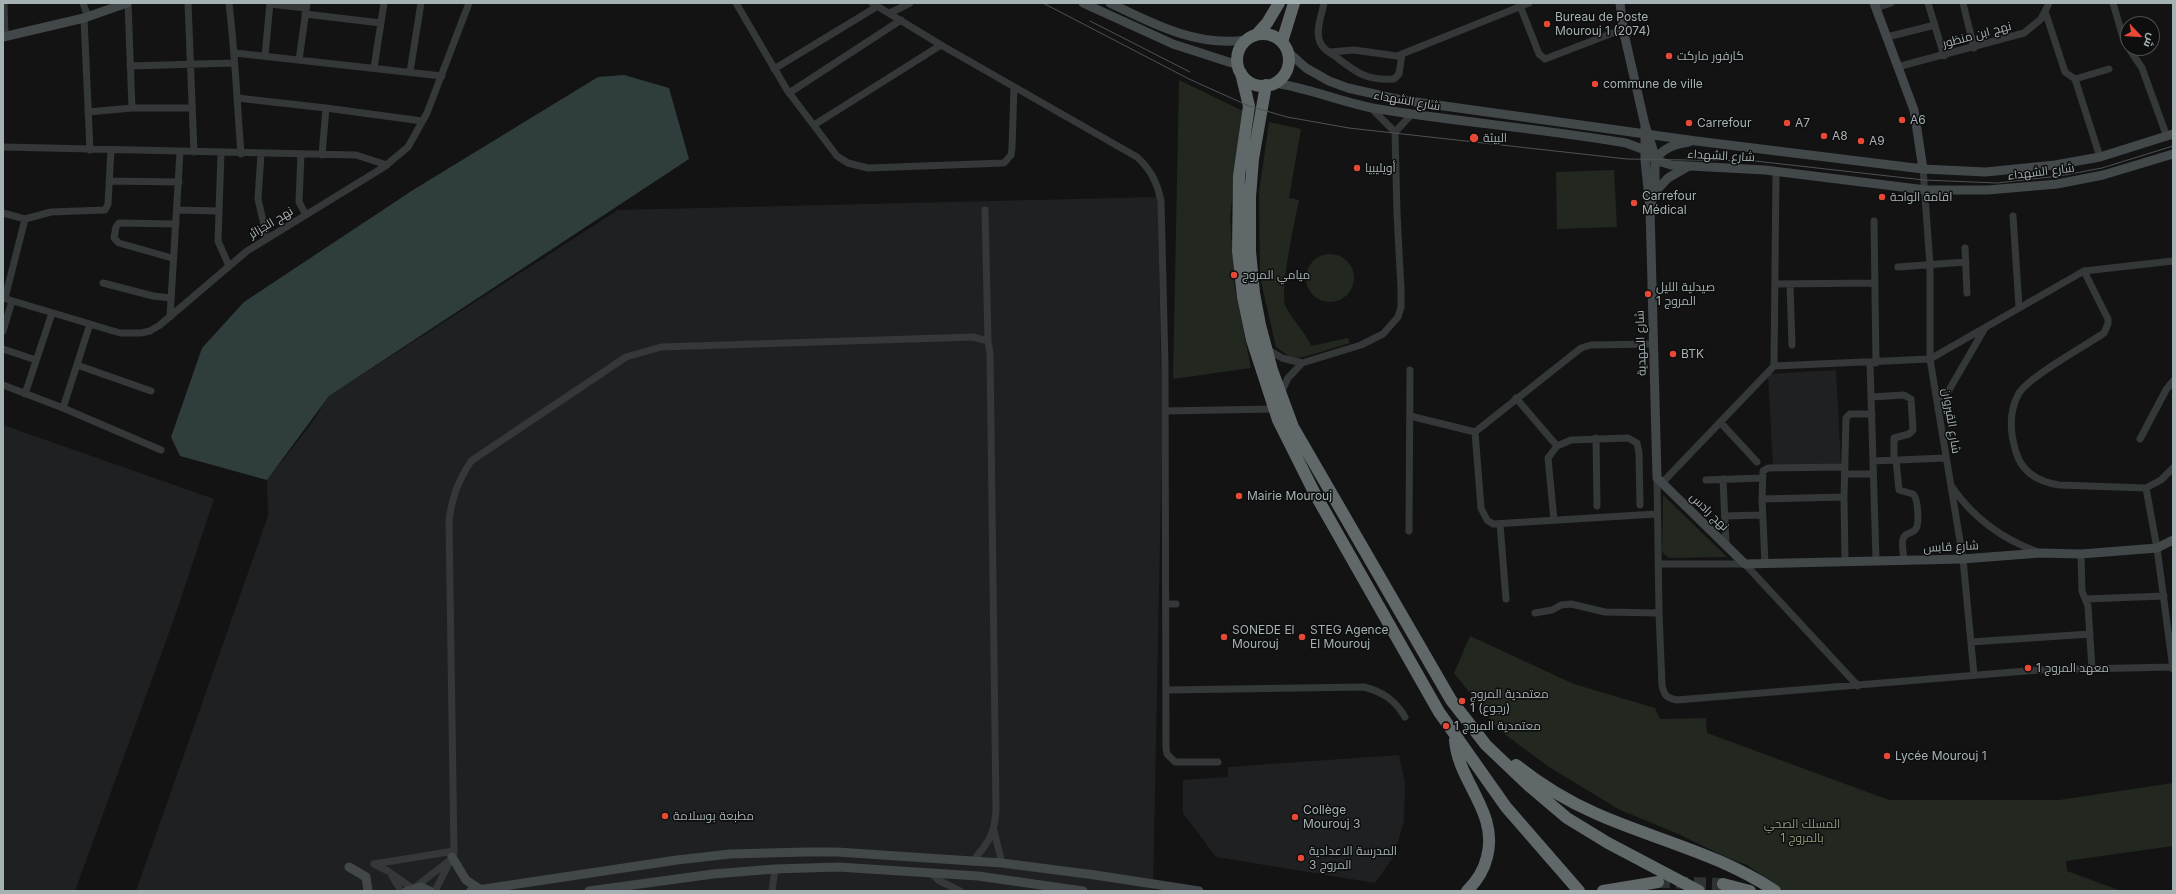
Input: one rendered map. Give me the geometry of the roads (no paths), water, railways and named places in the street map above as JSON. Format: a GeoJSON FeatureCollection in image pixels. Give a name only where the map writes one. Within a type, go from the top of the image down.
{"type":"FeatureCollection","features":[{"type":"Feature","properties":{"kind":"highway"},"geometry":{"type":"LineString","coordinates":[[1280,3],[1271,18],[1239,51],[1239,69],[1249,106],[1239,176],[1238,251],[1243,297],[1252,340],[1273,409],[1314,494],[1392,632],[1454,735],[1506,807],[1579,891]]}},
{"type":"Feature","properties":{"kind":"highway"},"geometry":{"type":"LineString","coordinates":[[1239,69],[1252,83],[1270,84],[1285,73],[1289,58],[1285,46],[1294,3]]}},
{"type":"Feature","properties":{"kind":"highway"},"geometry":{"type":"LineString","coordinates":[[1252,37],[1271,35],[1285,46]]}},
{"type":"Feature","properties":{"kind":"highway"},"geometry":{"type":"LineString","coordinates":[[1270,84],[1253,159],[1250,197],[1250,250],[1254,293],[1266,349],[1280,396],[1293,427],[1447,693],[1472,727],[1511,770],[1567,818],[1608,843],[1699,891]]}},
{"type":"Feature","properties":{"kind":"highway"},"geometry":{"type":"LineString","coordinates":[[1472,727],[1532,778],[1566,799],[1614,821],[1712,858],[1775,891]]}},
{"type":"Feature","properties":{"kind":"highway"},"geometry":{"type":"LineString","coordinates":[[1454,735],[1457,753],[1483,809],[1490,836],[1488,853],[1483,868],[1467,891]]}},
{"type":"Feature","properties":{"kind":"highway"},"geometry":{"type":"LineString","coordinates":[[1603,891],[1658,882]]}},
{"type":"Feature","properties":{"kind":"highway"},"geometry":{"type":"LineString","coordinates":[[1723,884],[1750,891]]}},
{"type":"Feature","properties":{"kind":"main road"},"geometry":{"type":"LineString","coordinates":[[4,36],[86,17],[127,3]]}},
{"type":"Feature","properties":{"kind":"main road"},"geometry":{"type":"LineString","coordinates":[[1083,3],[1173,44],[1239,69]]}},
{"type":"Feature","properties":{"kind":"main road"},"geometry":{"type":"LineString","coordinates":[[1110,3],[1176,33],[1224,43],[1252,37]]}},
{"type":"Feature","properties":{"kind":"main road"},"geometry":{"type":"LineString","coordinates":[[1620,3],[1623,28],[1646,131],[1655,160],[1655,192],[1650,208]]}},
{"type":"Feature","properties":{"kind":"main road"},"geometry":{"type":"LineString","coordinates":[[1875,5],[1914,110],[1923,169]]}},
{"type":"Feature","properties":{"kind":"main road","name":"شارع الشهداء"},"geometry":{"type":"LineString","coordinates":[[1285,46],[1315,75],[1348,88],[1379,96],[1482,112],[1646,131],[1696,141],[1923,169],[1986,172],[2055,165],[2100,157],[2170,136]]}},
{"type":"Feature","properties":{"kind":"main road","name":"شارع الشهداء"},"geometry":{"type":"LineString","coordinates":[[1270,84],[1298,86],[1370,107],[1612,141],[1644,150],[1655,160],[1687,167],[1776,171],[1926,190],[1988,190],[2057,184],[2103,175],[2173,154]]}},
{"type":"Feature","properties":{"kind":"main road"},"geometry":{"type":"LineString","coordinates":[[1646,131],[1644,150],[1650,208]]}},
{"type":"Feature","properties":{"kind":"main road"},"geometry":{"type":"LineString","coordinates":[[1646,172],[1662,151],[1671,146],[1696,141]]}},
{"type":"Feature","properties":{"kind":"main road"},"geometry":{"type":"LineString","coordinates":[[1655,192],[1668,178],[1687,167]]}},
{"type":"Feature","properties":{"kind":"main road","name":"شارع المهدية"},"geometry":{"type":"LineString","coordinates":[[1650,208],[1659,481]]}},
{"type":"Feature","properties":{"kind":"main road","name":"نهج رادس"},"geometry":{"type":"LineString","coordinates":[[1659,481],[1745,564]]}},
{"type":"Feature","properties":{"kind":"main road"},"geometry":{"type":"LineString","coordinates":[[2157,548],[2173,540]]}},
{"type":"Feature","properties":{"kind":"main road","name":"شارع قابس"},"geometry":{"type":"LineString","coordinates":[[1745,564],[1963,559],[2040,553],[2081,554],[2157,548]]}},
{"type":"Feature","properties":{"kind":"main road"},"geometry":{"type":"LineString","coordinates":[[471,891],[677,860],[730,854],[838,852],[1002,863],[1095,874],[1200,891]]}},
{"type":"Feature","properties":{"kind":"main road"},"geometry":{"type":"LineString","coordinates":[[452,856],[466,880],[481,890]]}},
{"type":"Feature","properties":{"kind":"main road"},"geometry":{"type":"LineString","coordinates":[[589,891],[653,881],[775,869],[838,866],[932,874],[978,876],[1083,891]]}},
{"type":"Feature","properties":{"kind":"main road"},"geometry":{"type":"LineString","coordinates":[[349,867],[366,877],[368,891]]}},
{"type":"Feature","properties":{"kind":"main road"},"geometry":{"type":"LineString","coordinates":[[411,889],[421,887],[430,891]]}},
{"type":"Feature","properties":{"kind":"street"},"geometry":{"type":"LineString","coordinates":[[4,3],[4,36]]}},
{"type":"Feature","properties":{"kind":"street"},"geometry":{"type":"LineString","coordinates":[[83,3],[86,17],[90,150]]}},
{"type":"Feature","properties":{"kind":"street"},"geometry":{"type":"LineString","coordinates":[[127,3],[132,108]]}},
{"type":"Feature","properties":{"kind":"street"},"geometry":{"type":"LineString","coordinates":[[188,3],[194,152]]}},
{"type":"Feature","properties":{"kind":"street"},"geometry":{"type":"LineString","coordinates":[[229,3],[235,53],[234,63],[241,154]]}},
{"type":"Feature","properties":{"kind":"street"},"geometry":{"type":"LineString","coordinates":[[374,68],[384,3]]}},
{"type":"Feature","properties":{"kind":"street"},"geometry":{"type":"LineString","coordinates":[[410,72],[420,3]]}},
{"type":"Feature","properties":{"kind":"street","name":"نهج الجزائر"},"geometry":{"type":"LineString","coordinates":[[7,299],[120,333],[150,332],[170,317],[247,251],[387,165],[408,147],[422,122],[442,76],[469,3]]}},
{"type":"Feature","properties":{"kind":"street"},"geometry":{"type":"LineString","coordinates":[[736,3],[789,93],[837,156],[858,166],[868,168],[1004,163],[1011,155],[1012,148],[1014,87]]}},
{"type":"Feature","properties":{"kind":"street"},"geometry":{"type":"LineString","coordinates":[[890,13],[910,3]]}},
{"type":"Feature","properties":{"kind":"street"},"geometry":{"type":"LineString","coordinates":[[1324,3],[1318,33],[1322,47],[1360,74],[1392,79],[1399,74],[1402,54]]}},
{"type":"Feature","properties":{"kind":"street"},"geometry":{"type":"LineString","coordinates":[[1330,52],[1354,50],[1388,56],[1402,54],[1520,5],[1529,3]]}},
{"type":"Feature","properties":{"kind":"street"},"geometry":{"type":"LineString","coordinates":[[1875,5],[1891,3]]}},
{"type":"Feature","properties":{"kind":"street"},"geometry":{"type":"LineString","coordinates":[[1928,3],[1944,56]]}},
{"type":"Feature","properties":{"kind":"street"},"geometry":{"type":"LineString","coordinates":[[1963,3],[1974,48]]}},
{"type":"Feature","properties":{"kind":"street","name":"نهج ابن منظور"},"geometry":{"type":"LineString","coordinates":[[1897,66],[1944,56],[2024,33],[2036,25],[2049,3]]}},
{"type":"Feature","properties":{"kind":"street"},"geometry":{"type":"LineString","coordinates":[[2113,3],[2124,41],[2142,68],[2170,136]]}},
{"type":"Feature","properties":{"kind":"street"},"geometry":{"type":"LineString","coordinates":[[265,56],[270,4],[306,8],[381,23]]}},
{"type":"Feature","properties":{"kind":"street"},"geometry":{"type":"LineString","coordinates":[[774,69],[875,5],[941,45],[1137,157],[1149,169],[1158,185],[1161,201],[1165,411],[1166,748],[1170,759],[1181,763],[1218,762]]}},
{"type":"Feature","properties":{"kind":"street"},"geometry":{"type":"LineString","coordinates":[[1520,5],[1539,54],[1545,59],[1623,28]]}},
{"type":"Feature","properties":{"kind":"street"},"geometry":{"type":"LineString","coordinates":[[299,60],[306,8]]}},
{"type":"Feature","properties":{"kind":"street"},"geometry":{"type":"LineString","coordinates":[[2045,11],[2065,72],[2075,79],[2100,157]]}},
{"type":"Feature","properties":{"kind":"street"},"geometry":{"type":"LineString","coordinates":[[789,93],[901,20]]}},
{"type":"Feature","properties":{"kind":"street"},"geometry":{"type":"LineString","coordinates":[[1887,37],[1935,25]]}},
{"type":"Feature","properties":{"kind":"street"},"geometry":{"type":"LineString","coordinates":[[814,125],[941,45]]}},
{"type":"Feature","properties":{"kind":"street"},"geometry":{"type":"LineString","coordinates":[[235,53],[442,76]]}},
{"type":"Feature","properties":{"kind":"street"},"geometry":{"type":"LineString","coordinates":[[130,66],[191,66],[234,63]]}},
{"type":"Feature","properties":{"kind":"street"},"geometry":{"type":"LineString","coordinates":[[2075,79],[2109,69]]}},
{"type":"Feature","properties":{"kind":"street"},"geometry":{"type":"LineString","coordinates":[[237,98],[326,108],[422,122]]}},
{"type":"Feature","properties":{"kind":"street"},"geometry":{"type":"LineString","coordinates":[[1370,107],[1396,132]]}},
{"type":"Feature","properties":{"kind":"street"},"geometry":{"type":"LineString","coordinates":[[88,112],[132,108],[192,108]]}},
{"type":"Feature","properties":{"kind":"street"},"geometry":{"type":"LineString","coordinates":[[322,155],[326,108]]}},
{"type":"Feature","properties":{"kind":"street"},"geometry":{"type":"LineString","coordinates":[[1280,396],[1288,378],[1302,363],[1361,345],[1383,334],[1398,317],[1401,289],[1397,213],[1396,132],[1412,114]]}},
{"type":"Feature","properties":{"kind":"street"},"geometry":{"type":"LineString","coordinates":[[3,147],[241,154],[356,155],[387,165]]}},
{"type":"Feature","properties":{"kind":"street"},"geometry":{"type":"LineString","coordinates":[[3,213],[25,219],[51,212],[105,210],[108,204],[111,150]]}},
{"type":"Feature","properties":{"kind":"street"},"geometry":{"type":"LineString","coordinates":[[170,317],[172,258],[176,224],[180,152]]}},
{"type":"Feature","properties":{"kind":"street"},"geometry":{"type":"LineString","coordinates":[[221,153],[218,241],[229,266]]}},
{"type":"Feature","properties":{"kind":"street"},"geometry":{"type":"LineString","coordinates":[[261,154],[258,199],[267,238]]}},
{"type":"Feature","properties":{"kind":"street"},"geometry":{"type":"LineString","coordinates":[[301,154],[299,199],[306,215]]}},
{"type":"Feature","properties":{"kind":"street","name":"شارع القيروان"},"geometry":{"type":"LineString","coordinates":[[1923,169],[1926,190],[1930,265],[1930,360],[1963,559],[1974,675]]}},
{"type":"Feature","properties":{"kind":"street"},"geometry":{"type":"LineString","coordinates":[[1776,171],[1774,366],[1720,422],[1659,481],[1656,514],[1662,685],[1664,694],[1669,699],[1677,700],[1858,686],[1974,675],[2092,669],[2173,667],[2157,548],[2146,488]]}},
{"type":"Feature","properties":{"kind":"street"},"geometry":{"type":"LineString","coordinates":[[109,180],[179,182]]}},
{"type":"Feature","properties":{"kind":"street"},"geometry":{"type":"LineString","coordinates":[[177,210],[219,211]]}},
{"type":"Feature","properties":{"kind":"street"},"geometry":{"type":"LineString","coordinates":[[985,210],[988,341],[990,353],[996,809],[994,831],[1002,863]]}},
{"type":"Feature","properties":{"kind":"street"},"geometry":{"type":"LineString","coordinates":[[2013,216],[2019,308]]}},
{"type":"Feature","properties":{"kind":"street"},"geometry":{"type":"LineString","coordinates":[[3,331],[7,299],[25,219]]}},
{"type":"Feature","properties":{"kind":"street"},"geometry":{"type":"LineString","coordinates":[[1874,221],[1875,283],[1871,397],[1876,560]]}},
{"type":"Feature","properties":{"kind":"street"},"geometry":{"type":"LineString","coordinates":[[172,258],[118,243],[114,238],[116,228],[119,223],[176,224]]}},
{"type":"Feature","properties":{"kind":"street"},"geometry":{"type":"LineString","coordinates":[[1965,248],[1967,293]]}},
{"type":"Feature","properties":{"kind":"street"},"geometry":{"type":"LineString","coordinates":[[1774,366],[1930,360],[2084,271],[2173,261]]}},
{"type":"Feature","properties":{"kind":"street"},"geometry":{"type":"LineString","coordinates":[[1898,267],[1966,262]]}},
{"type":"Feature","properties":{"kind":"street"},"geometry":{"type":"LineString","coordinates":[[2084,271],[2108,319],[2107,329],[2104,333],[2053,366],[2020,392],[2011,414],[2014,446],[2017,457],[2025,469],[2035,478],[2046,483],[2060,485],[2146,488],[2161,480],[2173,468]]}},
{"type":"Feature","properties":{"kind":"street"},"geometry":{"type":"LineString","coordinates":[[102,282],[153,296],[171,298]]}},
{"type":"Feature","properties":{"kind":"street"},"geometry":{"type":"LineString","coordinates":[[1775,284],[1875,283]]}},
{"type":"Feature","properties":{"kind":"street"},"geometry":{"type":"LineString","coordinates":[[1790,284],[1792,345]]}},
{"type":"Feature","properties":{"kind":"street"},"geometry":{"type":"LineString","coordinates":[[25,394],[52,313]]}},
{"type":"Feature","properties":{"kind":"street"},"geometry":{"type":"LineString","coordinates":[[63,408],[90,324]]}},
{"type":"Feature","properties":{"kind":"street"},"geometry":{"type":"LineString","coordinates":[[1938,409],[1985,328]]}},
{"type":"Feature","properties":{"kind":"street"},"geometry":{"type":"LineString","coordinates":[[435,891],[452,856],[449,521],[452,502],[458,482],[471,461],[626,357],[661,347],[974,337],[988,341]]}},
{"type":"Feature","properties":{"kind":"street"},"geometry":{"type":"LineString","coordinates":[[1475,432],[1581,348],[1591,345],[1654,344]]}},
{"type":"Feature","properties":{"kind":"street"},"geometry":{"type":"LineString","coordinates":[[3,348],[36,360]]}},
{"type":"Feature","properties":{"kind":"street"},"geometry":{"type":"LineString","coordinates":[[1266,349],[1286,359],[1302,363]]}},
{"type":"Feature","properties":{"kind":"street"},"geometry":{"type":"LineString","coordinates":[[76,365],[151,391]]}},
{"type":"Feature","properties":{"kind":"street"},"geometry":{"type":"LineString","coordinates":[[1409,531],[1410,370]]}},
{"type":"Feature","properties":{"kind":"street"},"geometry":{"type":"LineString","coordinates":[[2140,438],[2166,390],[2173,382]]}},
{"type":"Feature","properties":{"kind":"street"},"geometry":{"type":"LineString","coordinates":[[3,385],[63,408],[161,450]]}},
{"type":"Feature","properties":{"kind":"street"},"geometry":{"type":"LineString","coordinates":[[1871,397],[1904,395],[1909,396],[1912,401],[1913,430],[1909,434],[1894,438],[1899,490],[1913,494],[1917,501],[1917,526],[1914,530],[1906,534],[1903,539],[1904,561]]}},
{"type":"Feature","properties":{"kind":"street"},"geometry":{"type":"LineString","coordinates":[[1516,398],[1557,446]]}},
{"type":"Feature","properties":{"kind":"street"},"geometry":{"type":"LineString","coordinates":[[1165,411],[1273,409]]}},
{"type":"Feature","properties":{"kind":"street"},"geometry":{"type":"LineString","coordinates":[[1846,561],[1844,497],[1846,418],[1850,414],[1872,414]]}},
{"type":"Feature","properties":{"kind":"street"},"geometry":{"type":"LineString","coordinates":[[1410,416],[1475,432]]}},
{"type":"Feature","properties":{"kind":"street"},"geometry":{"type":"LineString","coordinates":[[1720,422],[1757,462]]}},
{"type":"Feature","properties":{"kind":"street"},"geometry":{"type":"LineString","coordinates":[[1475,432],[1483,515],[1487,520],[1500,524],[1656,514]]}},
{"type":"Feature","properties":{"kind":"street"},"geometry":{"type":"LineString","coordinates":[[1596,438],[1597,506]]}},
{"type":"Feature","properties":{"kind":"street"},"geometry":{"type":"LineString","coordinates":[[1554,520],[1548,462],[1551,453],[1557,446],[1571,440],[1628,438],[1637,443],[1639,452],[1640,505]]}},
{"type":"Feature","properties":{"kind":"street"},"geometry":{"type":"LineString","coordinates":[[1873,461],[1946,458]]}},
{"type":"Feature","properties":{"kind":"street"},"geometry":{"type":"LineString","coordinates":[[1765,563],[1762,515],[1763,471],[1768,468],[1845,471],[1873,474]]}},
{"type":"Feature","properties":{"kind":"street"},"geometry":{"type":"LineString","coordinates":[[1706,480],[1762,478]]}},
{"type":"Feature","properties":{"kind":"street"},"geometry":{"type":"LineString","coordinates":[[1723,479],[1726,545]]}},
{"type":"Feature","properties":{"kind":"street"},"geometry":{"type":"LineString","coordinates":[[1950,484],[1969,510],[1981,521],[1999,534],[2019,545],[2040,553]]}},
{"type":"Feature","properties":{"kind":"street"},"geometry":{"type":"LineString","coordinates":[[1762,499],[1844,497]]}},
{"type":"Feature","properties":{"kind":"street"},"geometry":{"type":"LineString","coordinates":[[1724,516],[1762,515]]}},
{"type":"Feature","properties":{"kind":"street"},"geometry":{"type":"LineString","coordinates":[[1500,524],[1506,599]]}},
{"type":"Feature","properties":{"kind":"street"},"geometry":{"type":"LineString","coordinates":[[2081,554],[2082,591],[2086,599],[2092,669]]}},
{"type":"Feature","properties":{"kind":"street"},"geometry":{"type":"LineString","coordinates":[[1658,564],[1745,564],[1858,686]]}},
{"type":"Feature","properties":{"kind":"street"},"geometry":{"type":"LineString","coordinates":[[2086,599],[2164,596]]}},
{"type":"Feature","properties":{"kind":"street"},"geometry":{"type":"LineString","coordinates":[[1166,604],[1176,604]]}},
{"type":"Feature","properties":{"kind":"street"},"geometry":{"type":"LineString","coordinates":[[1535,613],[1552,610],[1560,605],[1571,604],[1605,612],[1659,613]]}},
{"type":"Feature","properties":{"kind":"street"},"geometry":{"type":"LineString","coordinates":[[1971,642],[2090,634]]}},
{"type":"Feature","properties":{"kind":"street"},"geometry":{"type":"LineString","coordinates":[[1167,690],[1364,687],[1389,697],[1399,706],[1405,717]]}},
{"type":"Feature","properties":{"kind":"street"},"geometry":{"type":"LineString","coordinates":[[972,862],[986,845],[994,831]]}},
{"type":"Feature","properties":{"kind":"street"},"geometry":{"type":"LineString","coordinates":[[452,856],[411,889],[388,871],[374,864],[452,856]]}},
{"type":"Feature","properties":{"kind":"street"},"geometry":{"type":"LineString","coordinates":[[772,891],[775,869]]}},
{"type":"Feature","properties":{"kind":"street"},"geometry":{"type":"LineString","coordinates":[[388,871],[401,891]]}},
{"type":"Feature","properties":{"kind":"street"},"geometry":{"type":"LineString","coordinates":[[932,874],[938,880],[960,891]]}},
{"type":"Feature","properties":{"kind":"tunnel"},"geometry":{"type":"LineString","coordinates":[[1658,882],[1723,884]]}},
{"type":"Feature","properties":{"kind":"tram line"},"geometry":{"type":"LineString","coordinates":[[1043,3],[1189,79],[1249,106],[1287,117],[1349,128],[1627,159],[1755,161],[1924,180],[1997,183],[2059,176],[2102,168],[2173,146]]}},
{"type":"Feature","properties":{"kind":"tram line"},"geometry":{"type":"LineString","coordinates":[[1090,21],[1190,72]]}},
{"type":"Feature","properties":{"kind":"place","name":"Bureau de Poste Mourouj 1 (2074)"},"geometry":{"type":"Point","coordinates":[1547,24]}},
{"type":"Feature","properties":{"kind":"place","name":"كارفور ماركت"},"geometry":{"type":"Point","coordinates":[1669,56]}},
{"type":"Feature","properties":{"kind":"place","name":"commune de ville"},"geometry":{"type":"Point","coordinates":[1595,84]}},
{"type":"Feature","properties":{"kind":"place","name":"A6"},"geometry":{"type":"Point","coordinates":[1902,120]}},
{"type":"Feature","properties":{"kind":"place","name":"Carrefour"},"geometry":{"type":"Point","coordinates":[1689,123]}},
{"type":"Feature","properties":{"kind":"place","name":"A7"},"geometry":{"type":"Point","coordinates":[1787,123]}},
{"type":"Feature","properties":{"kind":"place","name":"A8"},"geometry":{"type":"Point","coordinates":[1824,136]}},
{"type":"Feature","properties":{"kind":"place","name":"البيئة"},"geometry":{"type":"Point","coordinates":[1474,138]}},
{"type":"Feature","properties":{"kind":"place","name":"A9"},"geometry":{"type":"Point","coordinates":[1861,141]}},
{"type":"Feature","properties":{"kind":"place","name":"أويليبيا"},"geometry":{"type":"Point","coordinates":[1357,168]}},
{"type":"Feature","properties":{"kind":"place","name":"اقامة الواحة"},"geometry":{"type":"Point","coordinates":[1882,197]}},
{"type":"Feature","properties":{"kind":"place","name":"Carrefour Médical"},"geometry":{"type":"Point","coordinates":[1634,203]}},
{"type":"Feature","properties":{"kind":"place","name":"ميامي المروج"},"geometry":{"type":"Point","coordinates":[1234,275]}},
{"type":"Feature","properties":{"kind":"place","name":"صيدلية الليل المروج 1"},"geometry":{"type":"Point","coordinates":[1648,294]}},
{"type":"Feature","properties":{"kind":"place","name":"BTK"},"geometry":{"type":"Point","coordinates":[1673,354]}},
{"type":"Feature","properties":{"kind":"place","name":"Mairie Mourouj"},"geometry":{"type":"Point","coordinates":[1239,496]}},
{"type":"Feature","properties":{"kind":"place","name":"SONEDE El Mourouj"},"geometry":{"type":"Point","coordinates":[1224,637]}},
{"type":"Feature","properties":{"kind":"place","name":"STEG Agence El Mourouj"},"geometry":{"type":"Point","coordinates":[1302,637]}},
{"type":"Feature","properties":{"kind":"place","name":"معهد المروج 1"},"geometry":{"type":"Point","coordinates":[2028,668]}},
{"type":"Feature","properties":{"kind":"place","name":"معتمدية المروج 1 (رجوع)"},"geometry":{"type":"Point","coordinates":[1462,701]}},
{"type":"Feature","properties":{"kind":"place","name":"معتمدية المروج 1"},"geometry":{"type":"Point","coordinates":[1446,726]}},
{"type":"Feature","properties":{"kind":"place","name":"Lycée Mourouj 1"},"geometry":{"type":"Point","coordinates":[1887,756]}},
{"type":"Feature","properties":{"kind":"place","name":"مطبعة بوسلامة"},"geometry":{"type":"Point","coordinates":[665,816]}},
{"type":"Feature","properties":{"kind":"place","name":"Collège Mourouj 3"},"geometry":{"type":"Point","coordinates":[1295,817]}},
{"type":"Feature","properties":{"kind":"place","name":"المدرسة الاعدادية المروج 3"},"geometry":{"type":"Point","coordinates":[1301,858]}},
{"type":"Feature","properties":{"kind":"park label","name":"المسلك الصحي بالمروج 1"},"geometry":{"type":"Point","coordinates":[1802,831]}}]}
